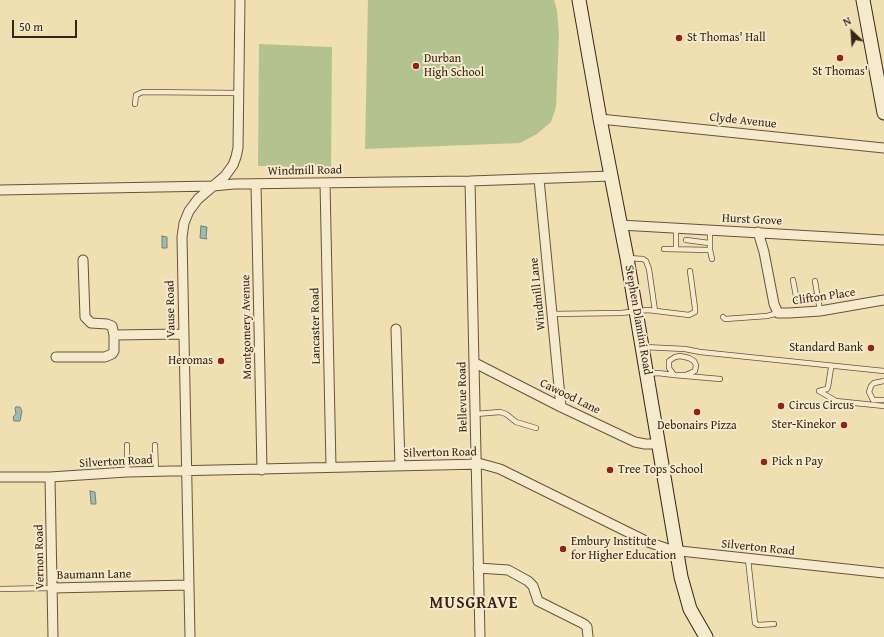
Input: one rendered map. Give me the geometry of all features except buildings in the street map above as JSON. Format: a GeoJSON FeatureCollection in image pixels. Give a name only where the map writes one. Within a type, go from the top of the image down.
{"type":"FeatureCollection","features":[{"type":"Feature","properties":{"kind":"main road","name":"Stephen Dlamini Road"},"geometry":{"type":"LineString","coordinates":[[579,0],[627,258],[681,577],[692,615],[706,637]]}},
{"type":"Feature","properties":{"kind":"main road"},"geometry":{"type":"LineString","coordinates":[[864,0],[881,77],[884,113]]}},
{"type":"Feature","properties":{"kind":"street","name":"Vause Road"},"geometry":{"type":"LineString","coordinates":[[190,637],[182,237],[184,223],[189,211],[198,199],[225,176],[233,165],[236,157],[238,148],[240,0]]}},
{"type":"Feature","properties":{"kind":"street","name":"Clyde Avenue"},"geometry":{"type":"LineString","coordinates":[[600,119],[884,148]]}},
{"type":"Feature","properties":{"kind":"street","name":"Windmill Road"},"geometry":{"type":"LineString","coordinates":[[0,190],[256,184],[470,182],[611,176]]}},
{"type":"Feature","properties":{"kind":"street","name":"Windmill Lane"},"geometry":{"type":"LineString","coordinates":[[539,179],[561,407]]}},
{"type":"Feature","properties":{"kind":"street","name":"Bellevue Road"},"geometry":{"type":"LineString","coordinates":[[470,182],[480,637]]}},
{"type":"Feature","properties":{"kind":"street","name":"Lancaster Road"},"geometry":{"type":"LineString","coordinates":[[324,183],[331,468]]}},
{"type":"Feature","properties":{"kind":"street","name":"Montgomery Avenue"},"geometry":{"type":"LineString","coordinates":[[256,184],[262,470]]}},
{"type":"Feature","properties":{"kind":"street","name":"Hurst Grove"},"geometry":{"type":"LineString","coordinates":[[620,225],[884,240]]}},
{"type":"Feature","properties":{"kind":"street","name":"Clifton Place"},"geometry":{"type":"LineString","coordinates":[[758,232],[764,252],[774,304],[778,313],[789,314],[820,311],[884,300]]}},
{"type":"Feature","properties":{"kind":"street"},"geometry":{"type":"LineString","coordinates":[[56,357],[105,357],[110,356],[114,351],[114,335],[112,326],[110,324],[91,323],[85,317],[83,260]]}},
{"type":"Feature","properties":{"kind":"street"},"geometry":{"type":"LineString","coordinates":[[396,329],[400,466]]}},
{"type":"Feature","properties":{"kind":"street"},"geometry":{"type":"LineString","coordinates":[[114,335],[183,334]]}},
{"type":"Feature","properties":{"kind":"street","name":"Cawood Lane"},"geometry":{"type":"LineString","coordinates":[[475,363],[561,407],[639,443],[658,444]]}},
{"type":"Feature","properties":{"kind":"street","name":"Silverton Road"},"geometry":{"type":"LineString","coordinates":[[0,477],[50,477],[127,472],[262,470],[476,463],[500,469],[648,542],[664,548],[676,551],[884,573]]}},
{"type":"Feature","properties":{"kind":"street","name":"Vernon Road"},"geometry":{"type":"LineString","coordinates":[[50,477],[53,637]]}},
{"type":"Feature","properties":{"kind":"street"},"geometry":{"type":"LineString","coordinates":[[478,568],[508,570],[528,581],[533,586],[538,601],[584,624],[588,630],[588,637]]}},
{"type":"Feature","properties":{"kind":"street","name":"Baumann Lane"},"geometry":{"type":"LineString","coordinates":[[52,588],[189,585]]}},
{"type":"Feature","properties":{"kind":"lane"},"geometry":{"type":"LineString","coordinates":[[135,104],[136,95],[143,92],[238,92]]}},
{"type":"Feature","properties":{"kind":"lane"},"geometry":{"type":"LineString","coordinates":[[676,228],[676,249]]}},
{"type":"Feature","properties":{"kind":"lane"},"geometry":{"type":"LineString","coordinates":[[710,230],[710,250],[712,259]]}},
{"type":"Feature","properties":{"kind":"lane"},"geometry":{"type":"LineString","coordinates":[[686,240],[710,243]]}},
{"type":"Feature","properties":{"kind":"lane"},"geometry":{"type":"LineString","coordinates":[[664,249],[710,250]]}},
{"type":"Feature","properties":{"kind":"lane"},"geometry":{"type":"LineString","coordinates":[[627,258],[643,259],[646,261],[649,269],[656,311]]}},
{"type":"Feature","properties":{"kind":"lane"},"geometry":{"type":"LineString","coordinates":[[552,314],[656,311],[689,315],[693,314],[695,308],[690,271]]}},
{"type":"Feature","properties":{"kind":"lane"},"geometry":{"type":"LineString","coordinates":[[793,280],[796,296],[798,298],[817,296]]}},
{"type":"Feature","properties":{"kind":"lane"},"geometry":{"type":"LineString","coordinates":[[815,281],[820,311]]}},
{"type":"Feature","properties":{"kind":"lane"},"geometry":{"type":"LineString","coordinates":[[723,317],[725,319],[767,316],[778,313]]}},
{"type":"Feature","properties":{"kind":"lane"},"geometry":{"type":"LineString","coordinates":[[642,346],[677,348],[700,352],[884,371]]}},
{"type":"Feature","properties":{"kind":"lane"},"geometry":{"type":"LineString","coordinates":[[680,356],[694,361],[696,369],[692,373],[686,375],[674,375],[668,364],[672,358],[680,356]]}},
{"type":"Feature","properties":{"kind":"lane"},"geometry":{"type":"LineString","coordinates":[[831,368],[827,389],[819,390],[826,396],[836,401],[884,406]]}},
{"type":"Feature","properties":{"kind":"lane"},"geometry":{"type":"LineString","coordinates":[[647,374],[658,373],[720,379]]}},
{"type":"Feature","properties":{"kind":"lane"},"geometry":{"type":"LineString","coordinates":[[884,381],[874,383],[869,392],[873,400],[884,400]]}},
{"type":"Feature","properties":{"kind":"lane"},"geometry":{"type":"LineString","coordinates":[[476,414],[500,412],[506,414],[516,422],[536,428]]}},
{"type":"Feature","properties":{"kind":"lane"},"geometry":{"type":"LineString","coordinates":[[155,445],[156,472]]}},
{"type":"Feature","properties":{"kind":"lane"},"geometry":{"type":"LineString","coordinates":[[127,446],[127,472]]}},
{"type":"Feature","properties":{"kind":"lane"},"geometry":{"type":"LineString","coordinates":[[748,559],[755,622],[758,625],[774,624]]}},
{"type":"Feature","properties":{"kind":"lane","name":"Baumann Lane"},"geometry":{"type":"LineString","coordinates":[[0,589],[52,588]]}},
{"type":"Feature","properties":{"kind":"green space"},"geometry":{"type":"Polygon","coordinates":[[[368,0],[554,0],[557,10],[559,34],[556,107],[551,122],[537,134],[520,143],[365,149],[368,0]]]}},
{"type":"Feature","properties":{"kind":"green space"},"geometry":{"type":"Polygon","coordinates":[[[259,44],[332,47],[331,168],[258,166],[259,44]]]}},
{"type":"Feature","properties":{"kind":"water"},"geometry":{"type":"Polygon","coordinates":[[[201,226],[207,227],[207,239],[200,238],[201,226]]]}},
{"type":"Feature","properties":{"kind":"water"},"geometry":{"type":"Polygon","coordinates":[[[162,236],[167,237],[167,248],[162,248],[162,236]]]}},
{"type":"Feature","properties":{"kind":"water"},"geometry":{"type":"Polygon","coordinates":[[[16,407],[20,407],[22,411],[20,421],[14,421],[13,417],[16,414],[16,407]]]}},
{"type":"Feature","properties":{"kind":"water"},"geometry":{"type":"Polygon","coordinates":[[[90,491],[95,492],[96,504],[91,504],[90,491]]]}},
{"type":"Feature","properties":{"kind":"place","name":"St Thomas' Hall"},"geometry":{"type":"Point","coordinates":[679,38]}},
{"type":"Feature","properties":{"kind":"place","name":"St Thomas'"},"geometry":{"type":"Point","coordinates":[840,58]}},
{"type":"Feature","properties":{"kind":"place","name":"Durban High School"},"geometry":{"type":"Point","coordinates":[416,66]}},
{"type":"Feature","properties":{"kind":"place","name":"Standard Bank"},"geometry":{"type":"Point","coordinates":[871,348]}},
{"type":"Feature","properties":{"kind":"place","name":"Heromas"},"geometry":{"type":"Point","coordinates":[221,361]}},
{"type":"Feature","properties":{"kind":"place","name":"Circus Circus"},"geometry":{"type":"Point","coordinates":[781,406]}},
{"type":"Feature","properties":{"kind":"place","name":"Debonairs Pizza"},"geometry":{"type":"Point","coordinates":[697,412]}},
{"type":"Feature","properties":{"kind":"place","name":"Ster-Kinekor"},"geometry":{"type":"Point","coordinates":[844,425]}},
{"type":"Feature","properties":{"kind":"place","name":"Pick n Pay"},"geometry":{"type":"Point","coordinates":[764,462]}},
{"type":"Feature","properties":{"kind":"place","name":"Tree Tops School"},"geometry":{"type":"Point","coordinates":[610,470]}},
{"type":"Feature","properties":{"kind":"place","name":"Embury Institute for Higher Education"},"geometry":{"type":"Point","coordinates":[563,549]}},
{"type":"Feature","properties":{"kind":"district","name":"MUSGRAVE"},"geometry":{"type":"Point","coordinates":[474,604]}}]}
